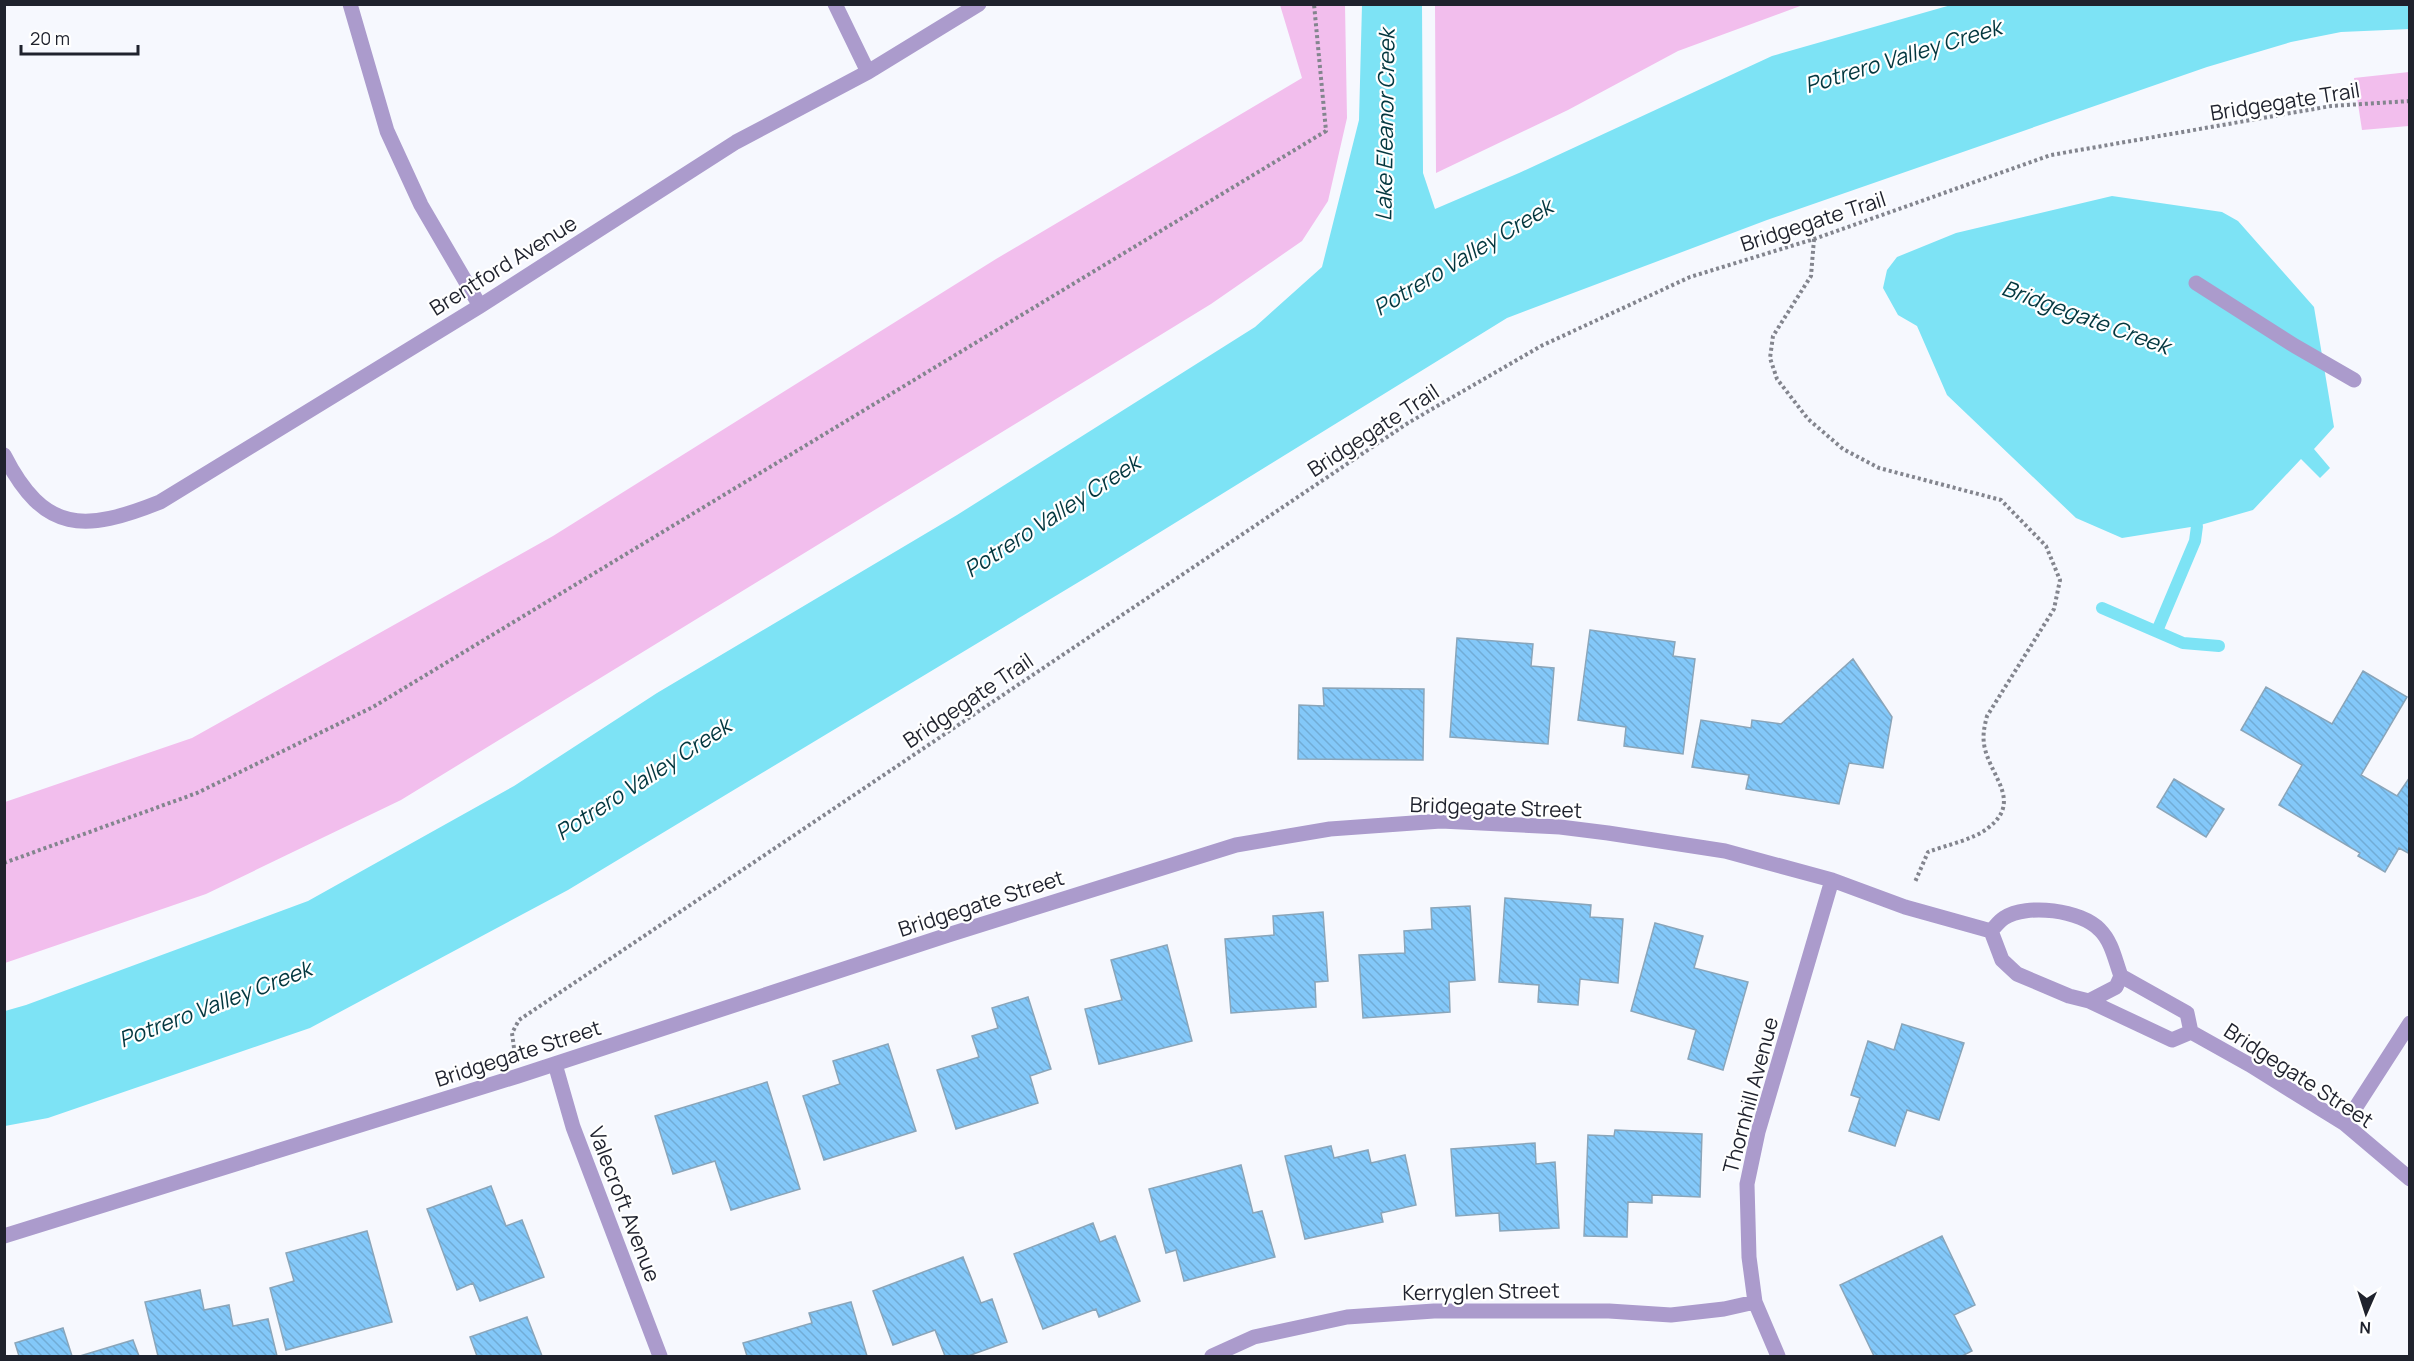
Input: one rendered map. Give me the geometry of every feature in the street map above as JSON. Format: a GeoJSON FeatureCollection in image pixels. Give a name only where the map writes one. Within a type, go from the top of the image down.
{"type":"FeatureCollection","features":[{"type":"Feature","properties":{"kind":"street"},"geometry":{"type":"LineString","coordinates":[[350,4],[387,131],[421,205],[480,306]]}},
{"type":"Feature","properties":{"kind":"street"},"geometry":{"type":"LineString","coordinates":[[835,4],[868,72]]}},
{"type":"Feature","properties":{"kind":"street","name":"Brentford Avenue"},"geometry":{"type":"LineString","coordinates":[[4,455],[14,474],[41,506],[59,518],[75,522],[98,522],[124,516],[160,502],[480,306],[736,142],[868,72],[979,4]]}},
{"type":"Feature","properties":{"kind":"street"},"geometry":{"type":"LineString","coordinates":[[2196,283],[2295,346],[2354,380]]}},
{"type":"Feature","properties":{"kind":"street","name":"Bridgegate Street"},"geometry":{"type":"LineString","coordinates":[[4,1236],[518,1076],[948,935],[1236,845],[1330,829],[1441,821],[1560,827],[1725,851],[1832,880],[1905,907],[1991,931],[2002,960],[2017,974],[2068,996],[2089,1002],[2172,1040],[2191,1032]]}},
{"type":"Feature","properties":{"kind":"street","name":"Thornhill Avenue"},"geometry":{"type":"LineString","coordinates":[[1778,1356],[1755,1302],[1749,1257],[1747,1184],[1758,1132],[1832,880]]}},
{"type":"Feature","properties":{"kind":"street"},"geometry":{"type":"LineString","coordinates":[[1991,931],[2004,917],[2025,912],[2052,910],[2079,916],[2099,929],[2110,945],[2121,976],[2116,987],[2089,1002]]}},
{"type":"Feature","properties":{"kind":"street","name":"Bridgegate Street"},"geometry":{"type":"LineString","coordinates":[[2121,976],[2187,1013],[2191,1032],[2250,1065],[2345,1124],[2409,1179]]}},
{"type":"Feature","properties":{"kind":"street"},"geometry":{"type":"LineString","coordinates":[[2345,1124],[2409,1023]]}},
{"type":"Feature","properties":{"kind":"street","name":"Valecroft Avenue"},"geometry":{"type":"LineString","coordinates":[[555,1064],[573,1127],[660,1356]]}},
{"type":"Feature","properties":{"kind":"street","name":"Kerryglen Street"},"geometry":{"type":"LineString","coordinates":[[1212,1356],[1254,1337],[1347,1317],[1456,1311],[1609,1311],[1671,1315],[1724,1309],[1755,1302]]}},
{"type":"Feature","properties":{"kind":"path"},"geometry":{"type":"LineString","coordinates":[[4,863],[197,793],[373,707],[1326,131],[1314,4]]}},
{"type":"Feature","properties":{"kind":"path","name":"Bridgegate Trail"},"geometry":{"type":"LineString","coordinates":[[518,1076],[512,1033],[519,1020],[1408,423],[1541,346],[1680,282],[1814,239],[2051,155],[2331,106],[2409,100]]}},
{"type":"Feature","properties":{"kind":"path"},"geometry":{"type":"LineString","coordinates":[[1814,239],[1811,276],[1773,336],[1770,358],[1777,379],[1808,419],[1844,449],[1879,468],[2001,500],[2046,546],[2060,580],[2054,609],[1987,716],[1983,734],[1985,750],[2005,796],[2001,816],[1987,829],[1928,852],[1905,907]]}},
{"type":"Feature","properties":{"kind":"shaded area"},"geometry":{"type":"Polygon","coordinates":[[[1435,4],[1803,5],[1678,51],[1568,110],[1436,173],[1435,4]]]}},
{"type":"Feature","properties":{"kind":"shaded area"},"geometry":{"type":"Polygon","coordinates":[[[1280,5],[1345,5],[1347,118],[1328,201],[1302,241],[1211,304],[401,800],[206,894],[5,963],[5,802],[192,738],[553,536],[996,259],[1302,78],[1280,5]]]}},
{"type":"Feature","properties":{"kind":"shaded area"},"geometry":{"type":"Polygon","coordinates":[[[2409,72],[2409,126],[2362,130],[2354,78],[2409,72]]]}},
{"type":"Feature","properties":{"kind":"water"},"geometry":{"type":"Polygon","coordinates":[[[1362,5],[1422,5],[1423,173],[1435,209],[1519,173],[1772,56],[1951,5],[2409,5],[2410,29],[2341,32],[2291,42],[2207,67],[1767,220],[1507,318],[1102,568],[568,890],[310,1028],[48,1118],[5,1126],[5,1011],[308,901],[514,786],[657,693],[957,515],[1255,327],[1322,267],[1359,120],[1362,5]]]}},
{"type":"Feature","properties":{"kind":"water","name":"Bridgegate Creek"},"geometry":{"type":"Polygon","coordinates":[[[2112,196],[2222,212],[2238,221],[2314,307],[2334,427],[2314,449],[2330,468],[2320,478],[2301,459],[2253,510],[2197,526],[2122,538],[2076,518],[1947,395],[1917,326],[1898,315],[1883,288],[1887,270],[1897,257],[1956,233],[2112,196]]]}},
{"type":"Feature","properties":{"kind":"building"},"geometry":{"type":"Polygon","coordinates":[[[1590,630],[1675,642],[1673,656],[1695,659],[1683,754],[1624,746],[1626,727],[1578,720],[1590,630]]]}},
{"type":"Feature","properties":{"kind":"building"},"geometry":{"type":"Polygon","coordinates":[[[1457,638],[1533,644],[1531,666],[1554,668],[1548,744],[1450,737],[1457,638]]]}},
{"type":"Feature","properties":{"kind":"building"},"geometry":{"type":"Polygon","coordinates":[[[1853,659],[1892,717],[1883,768],[1849,763],[1839,804],[1746,789],[1749,775],[1692,767],[1701,720],[1751,728],[1752,720],[1781,724],[1853,659]]]}},
{"type":"Feature","properties":{"kind":"building"},"geometry":{"type":"Polygon","coordinates":[[[2363,671],[2407,697],[2361,775],[2397,796],[2410,777],[2410,854],[2399,848],[2385,872],[2358,856],[2360,853],[2279,805],[2302,765],[2241,730],[2266,687],[2332,724],[2363,671]]]}},
{"type":"Feature","properties":{"kind":"building"},"geometry":{"type":"Polygon","coordinates":[[[1323,688],[1424,689],[1423,760],[1298,759],[1299,705],[1324,706],[1323,688]]]}},
{"type":"Feature","properties":{"kind":"building"},"geometry":{"type":"Polygon","coordinates":[[[2174,779],[2224,809],[2206,837],[2157,807],[2174,779]]]}},
{"type":"Feature","properties":{"kind":"building"},"geometry":{"type":"Polygon","coordinates":[[[1505,898],[1591,905],[1590,917],[1623,919],[1618,983],[1580,979],[1578,1005],[1538,1002],[1539,985],[1499,982],[1505,898]]]}},
{"type":"Feature","properties":{"kind":"building"},"geometry":{"type":"Polygon","coordinates":[[[1470,906],[1475,980],[1449,982],[1450,1012],[1363,1018],[1359,955],[1405,953],[1404,931],[1432,929],[1431,908],[1470,906]]]}},
{"type":"Feature","properties":{"kind":"building"},"geometry":{"type":"Polygon","coordinates":[[[1323,912],[1328,981],[1315,982],[1316,1007],[1231,1013],[1225,939],[1274,935],[1273,916],[1323,912]]]}},
{"type":"Feature","properties":{"kind":"building"},"geometry":{"type":"Polygon","coordinates":[[[1655,923],[1703,936],[1694,968],[1748,982],[1723,1070],[1688,1059],[1696,1030],[1631,1011],[1655,923]]]}},
{"type":"Feature","properties":{"kind":"building"},"geometry":{"type":"Polygon","coordinates":[[[1167,945],[1192,1041],[1099,1064],[1085,1009],[1122,1000],[1111,960],[1167,945]]]}},
{"type":"Feature","properties":{"kind":"building"},"geometry":{"type":"Polygon","coordinates":[[[1028,997],[1051,1069],[1030,1076],[1038,1103],[956,1129],[937,1070],[979,1057],[972,1036],[998,1028],[992,1008],[1028,997]]]}},
{"type":"Feature","properties":{"kind":"building"},"geometry":{"type":"Polygon","coordinates":[[[1902,1024],[1964,1043],[1939,1120],[1907,1110],[1895,1146],[1849,1131],[1860,1098],[1851,1095],[1868,1041],[1894,1050],[1902,1024]]]}},
{"type":"Feature","properties":{"kind":"building"},"geometry":{"type":"Polygon","coordinates":[[[888,1044],[916,1131],[824,1160],[803,1096],[840,1084],[833,1061],[888,1044]]]}},
{"type":"Feature","properties":{"kind":"building"},"geometry":{"type":"Polygon","coordinates":[[[767,1082],[800,1189],[731,1210],[715,1161],[673,1174],[655,1116],[767,1082]]]}},
{"type":"Feature","properties":{"kind":"building"},"geometry":{"type":"Polygon","coordinates":[[[1615,1130],[1702,1134],[1700,1197],[1652,1195],[1652,1203],[1628,1202],[1627,1237],[1584,1236],[1588,1135],[1614,1136],[1615,1130]]]}},
{"type":"Feature","properties":{"kind":"building"},"geometry":{"type":"Polygon","coordinates":[[[1535,1143],[1536,1164],[1555,1162],[1559,1228],[1500,1231],[1499,1213],[1456,1216],[1451,1149],[1535,1143]]]}},
{"type":"Feature","properties":{"kind":"building"},"geometry":{"type":"Polygon","coordinates":[[[1331,1146],[1334,1158],[1368,1150],[1371,1163],[1405,1155],[1416,1205],[1381,1213],[1383,1222],[1305,1239],[1285,1156],[1331,1146]]]}},
{"type":"Feature","properties":{"kind":"building"},"geometry":{"type":"Polygon","coordinates":[[[1241,1165],[1253,1213],[1262,1211],[1275,1257],[1184,1281],[1176,1250],[1166,1253],[1149,1189],[1241,1165]]]}},
{"type":"Feature","properties":{"kind":"building"},"geometry":{"type":"Polygon","coordinates":[[[491,1186],[506,1226],[522,1220],[544,1277],[480,1301],[473,1283],[457,1290],[427,1209],[491,1186]]]}},
{"type":"Feature","properties":{"kind":"building"},"geometry":{"type":"Polygon","coordinates":[[[1093,1223],[1100,1242],[1115,1236],[1140,1301],[1099,1317],[1096,1309],[1043,1329],[1014,1254],[1093,1223]]]}},
{"type":"Feature","properties":{"kind":"building"},"geometry":{"type":"Polygon","coordinates":[[[367,1231],[392,1322],[286,1350],[270,1288],[294,1281],[286,1253],[367,1231]]]}},
{"type":"Feature","properties":{"kind":"building"},"geometry":{"type":"Polygon","coordinates":[[[1942,1236],[1975,1305],[1954,1315],[1972,1351],[1962,1356],[1874,1356],[1840,1285],[1942,1236]]]}},
{"type":"Feature","properties":{"kind":"building"},"geometry":{"type":"Polygon","coordinates":[[[963,1257],[981,1303],[992,1299],[1007,1342],[968,1356],[945,1356],[935,1330],[893,1345],[873,1291],[963,1257]]]}},
{"type":"Feature","properties":{"kind":"building"},"geometry":{"type":"Polygon","coordinates":[[[200,1290],[204,1310],[229,1305],[233,1326],[268,1319],[277,1356],[158,1356],[145,1302],[200,1290]]]}},
{"type":"Feature","properties":{"kind":"building"},"geometry":{"type":"Polygon","coordinates":[[[851,1302],[867,1356],[747,1356],[743,1343],[812,1323],[809,1313],[851,1302]]]}},
{"type":"Feature","properties":{"kind":"building"},"geometry":{"type":"Polygon","coordinates":[[[527,1317],[542,1356],[477,1356],[470,1337],[527,1317]]]}},
{"type":"Feature","properties":{"kind":"building"},"geometry":{"type":"Polygon","coordinates":[[[63,1328],[72,1356],[19,1356],[15,1343],[63,1328]]]}},
{"type":"Feature","properties":{"kind":"building"},"geometry":{"type":"Polygon","coordinates":[[[133,1340],[139,1356],[80,1356],[133,1340]]]}},
{"type":"Feature","properties":{"kind":"waterway"},"geometry":{"type":"LineString","coordinates":[[2157,631],[2195,541],[2197,526]]}},
{"type":"Feature","properties":{"kind":"waterway"},"geometry":{"type":"LineString","coordinates":[[2102,608],[2183,643],[2219,646]]}},
{"type":"Feature","properties":{"kind":"water label","name":"Potrero Valley Creek"},"geometry":{"type":"Point","coordinates":[1903,56]}},
{"type":"Feature","properties":{"kind":"water label","name":"Lake Eleanor Creek"},"geometry":{"type":"Point","coordinates":[1385,125]}},
{"type":"Feature","properties":{"kind":"water label","name":"Potrero Valley Creek"},"geometry":{"type":"Point","coordinates":[1463,257]}},
{"type":"Feature","properties":{"kind":"water label","name":"Potrero Valley Creek"},"geometry":{"type":"Point","coordinates":[1052,516]}},
{"type":"Feature","properties":{"kind":"water label","name":"Potrero Valley Creek"},"geometry":{"type":"Point","coordinates":[643,779]}},
{"type":"Feature","properties":{"kind":"water label","name":"Potrero Valley Creek"},"geometry":{"type":"Point","coordinates":[215,1004]}}]}
